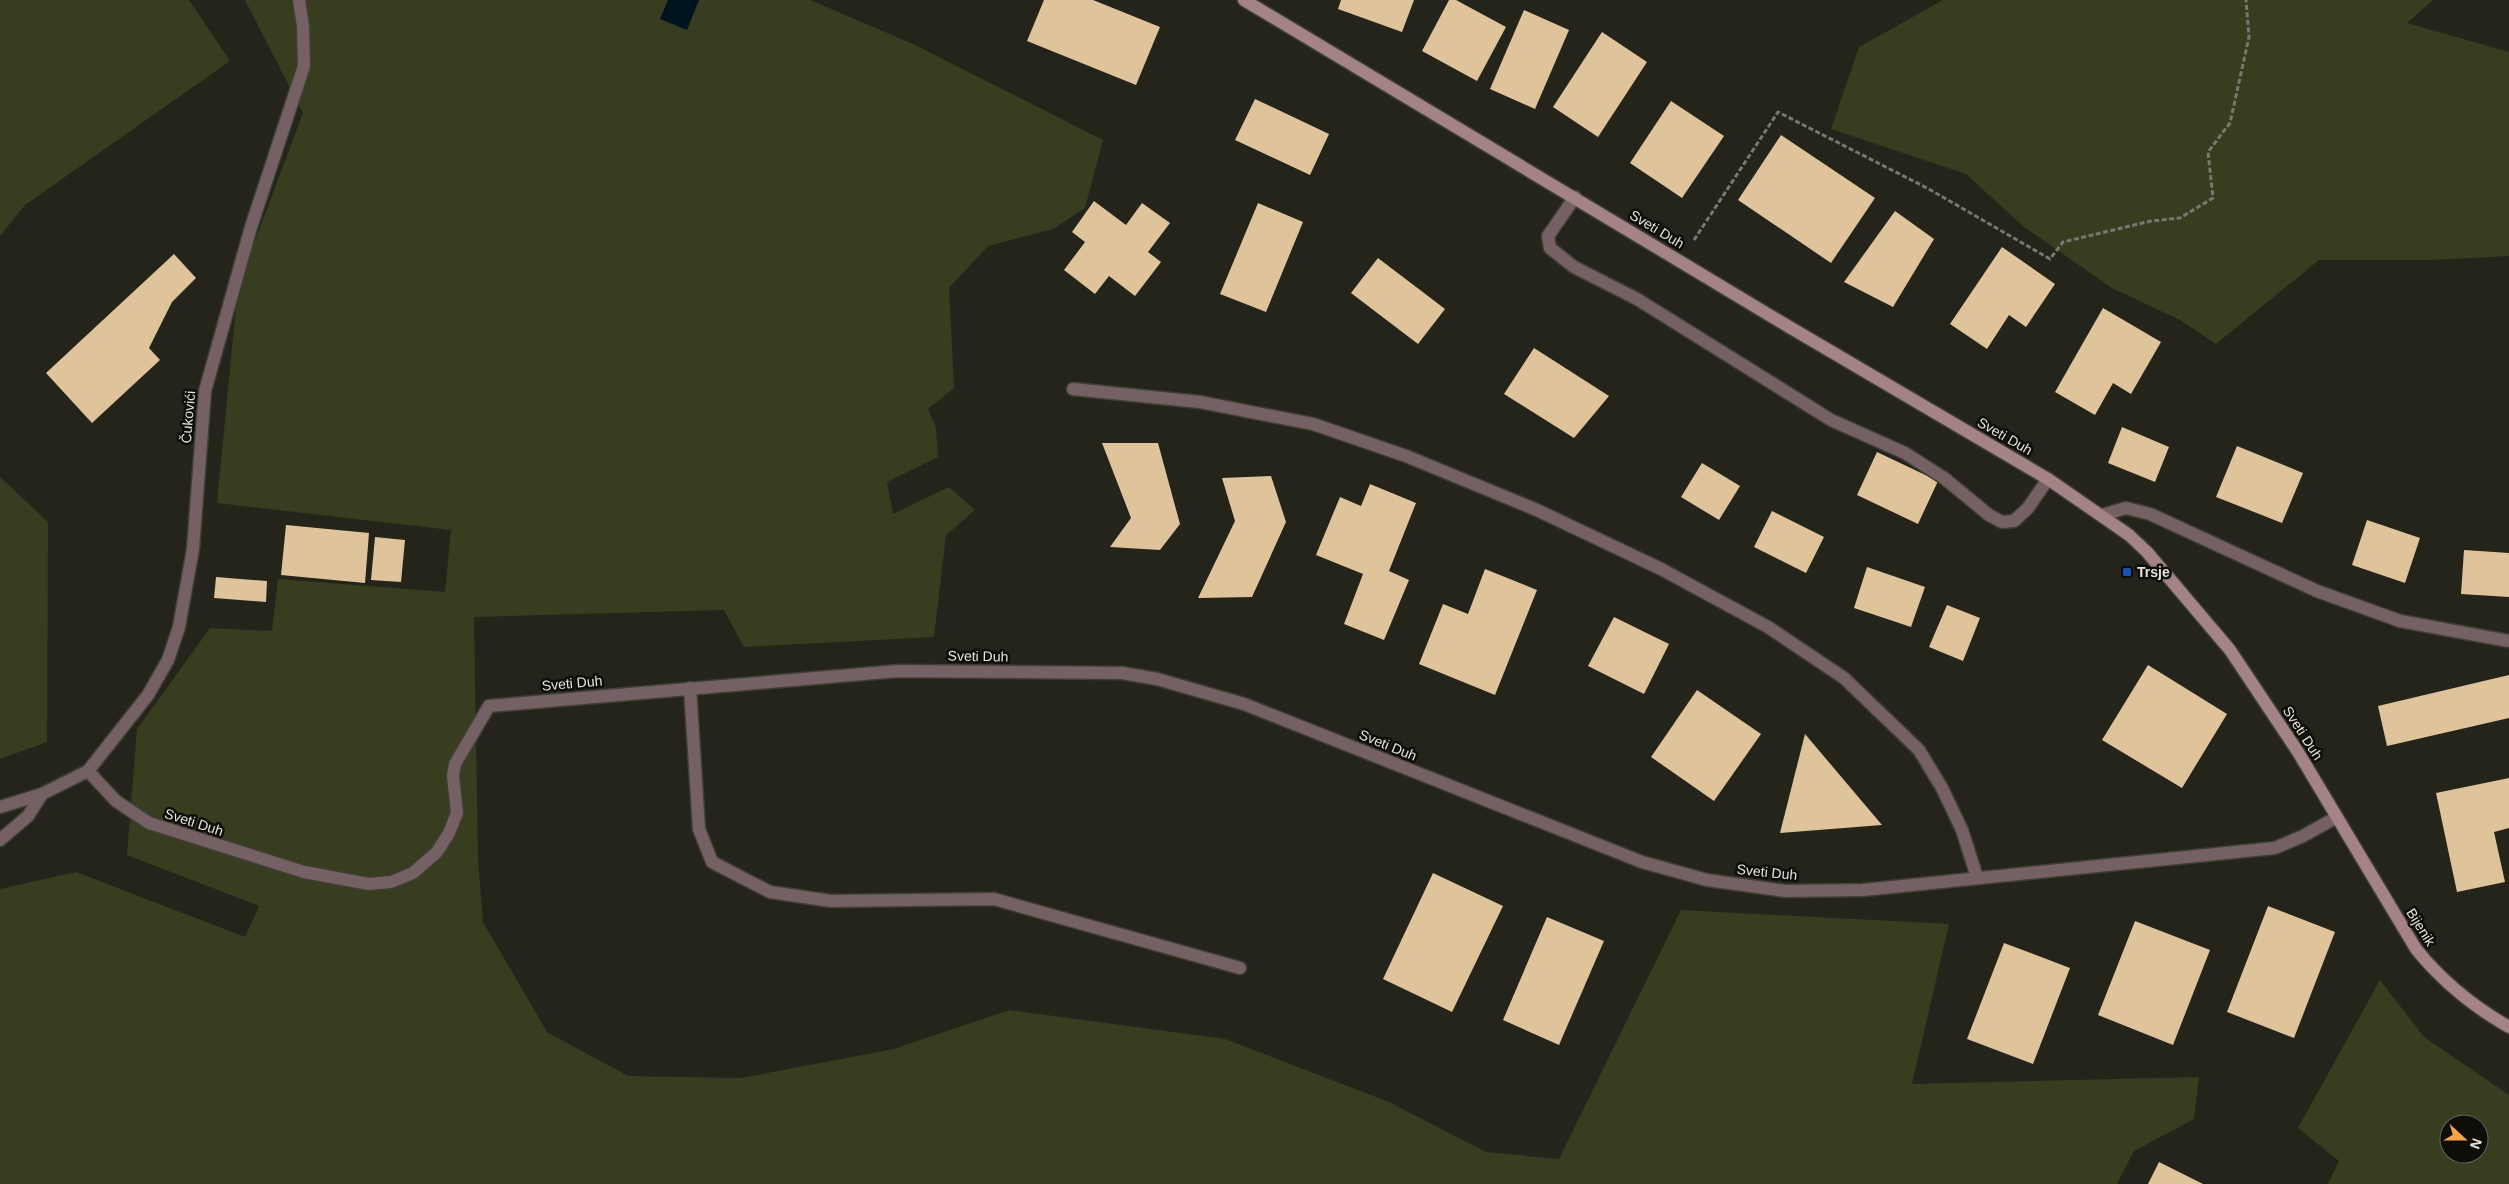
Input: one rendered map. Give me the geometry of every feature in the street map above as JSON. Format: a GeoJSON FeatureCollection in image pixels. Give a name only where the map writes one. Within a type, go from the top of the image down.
{"type":"FeatureCollection","features":[{"type":"Feature","properties":{"kind":"main road","name":"Sveti Duh"},"geometry":{"type":"LineString","coordinates":[[1244,0],[1799,333],[2048,479],[2102,515],[2147,552],[2230,650],[2298,752],[2337,817]]}},
{"type":"Feature","properties":{"kind":"main road","name":"Bijenik"},"geometry":{"type":"LineString","coordinates":[[2337,817],[2416,949],[2429,965],[2469,1000],[2509,1027]]}},
{"type":"Feature","properties":{"kind":"street","name":"Čukovići"},"geometry":{"type":"LineString","coordinates":[[0,807],[42,794],[88,771],[148,695],[168,660],[179,627],[193,549],[205,391],[252,226],[304,66],[303,26],[299,0]]}},
{"type":"Feature","properties":{"kind":"street"},"geometry":{"type":"LineString","coordinates":[[1575,198],[1553,225],[1548,236],[1550,248],[1574,267],[1637,299],[1831,420],[1905,453],[1944,478],[1989,515],[2002,522],[2014,521],[2028,508],[2048,479]]}},
{"type":"Feature","properties":{"kind":"street"},"geometry":{"type":"LineString","coordinates":[[1073,389],[1200,402],[1313,424],[1406,456],[1537,510],[1661,569],[1768,627],[1844,678],[1919,750],[1942,788],[1962,830],[1977,877]]}},
{"type":"Feature","properties":{"kind":"street"},"geometry":{"type":"LineString","coordinates":[[2102,515],[2126,508],[2150,514],[2316,591],[2400,621],[2509,641]]}},
{"type":"Feature","properties":{"kind":"street","name":"Sveti Duh"},"geometry":{"type":"LineString","coordinates":[[88,771],[116,800],[149,823],[304,872],[369,884],[391,882],[413,873],[437,852],[449,833],[457,812],[453,776],[455,764],[488,706],[898,670],[1122,673],[1157,679],[1244,704],[1642,862],[1707,880],[1785,892],[1863,890],[2275,848],[2337,817]]}},
{"type":"Feature","properties":{"kind":"street"},"geometry":{"type":"LineString","coordinates":[[690,688],[699,829],[712,862],[770,892],[831,901],[994,899],[1240,968]]}},
{"type":"Feature","properties":{"kind":"street"},"geometry":{"type":"LineString","coordinates":[[0,840],[28,816],[42,794]]}},
{"type":"Feature","properties":{"kind":"path"},"geometry":{"type":"LineString","coordinates":[[1690,246],[1778,112],[1926,188],[2050,259],[2063,242],[2151,221],[2180,218],[2213,198],[2208,152],[2230,123],[2250,38],[2246,0]]}},
{"type":"Feature","properties":{"kind":"green space"},"geometry":{"type":"Polygon","coordinates":[[[0,0],[189,0],[230,61],[25,205],[0,236],[0,0]]]}},
{"type":"Feature","properties":{"kind":"green space"},"geometry":{"type":"Polygon","coordinates":[[[245,0],[810,0],[913,44],[1103,140],[1085,208],[1053,229],[988,246],[949,288],[954,388],[928,409],[936,428],[938,457],[887,482],[893,514],[949,487],[975,510],[946,535],[934,637],[744,647],[724,610],[474,617],[478,860],[483,922],[547,1032],[628,1076],[741,1078],[894,1049],[1009,1010],[1225,1039],[1389,1102],[1486,1152],[1559,1159],[1681,910],[1949,924],[1912,1084],[2199,1077],[2194,1119],[2134,1151],[2117,1184],[0,1184],[0,889],[76,872],[245,937],[259,906],[127,855],[137,729],[210,628],[272,631],[278,579],[445,592],[451,530],[217,503],[238,286],[303,113],[245,0]]]}},
{"type":"Feature","properties":{"kind":"green space"},"geometry":{"type":"Polygon","coordinates":[[[1943,0],[2433,0],[2407,23],[2509,52],[2509,256],[2431,260],[2319,260],[2216,344],[2180,320],[2112,288],[2024,227],[1966,174],[1831,129],[1859,47],[1943,0]]]}},
{"type":"Feature","properties":{"kind":"green space"},"geometry":{"type":"Polygon","coordinates":[[[0,477],[48,522],[47,742],[0,759],[0,477]]]}},
{"type":"Feature","properties":{"kind":"green space"},"geometry":{"type":"Polygon","coordinates":[[[2380,980],[2424,1037],[2509,1095],[2509,1184],[2328,1184],[2339,1161],[2298,1128],[2380,980]]]}},
{"type":"Feature","properties":{"kind":"water"},"geometry":{"type":"Polygon","coordinates":[[[668,0],[699,0],[687,30],[660,19],[668,0]]]}},
{"type":"Feature","properties":{"kind":"building"},"geometry":{"type":"Polygon","coordinates":[[[1044,0],[1093,0],[1160,27],[1136,85],[1027,41],[1044,0]]]}},
{"type":"Feature","properties":{"kind":"building"},"geometry":{"type":"Polygon","coordinates":[[[1341,0],[1414,0],[1402,32],[1338,9],[1341,0]]]}},
{"type":"Feature","properties":{"kind":"building"},"geometry":{"type":"Polygon","coordinates":[[[1449,0],[1456,0],[1506,27],[1477,81],[1422,51],[1449,0]]]}},
{"type":"Feature","properties":{"kind":"building"},"geometry":{"type":"Polygon","coordinates":[[[1524,10],[1569,30],[1535,109],[1490,89],[1524,10]]]}},
{"type":"Feature","properties":{"kind":"building"},"geometry":{"type":"Polygon","coordinates":[[[1602,32],[1647,62],[1598,137],[1553,107],[1602,32]]]}},
{"type":"Feature","properties":{"kind":"building"},"geometry":{"type":"Polygon","coordinates":[[[1255,99],[1329,134],[1310,175],[1235,140],[1255,99]]]}},
{"type":"Feature","properties":{"kind":"building"},"geometry":{"type":"Polygon","coordinates":[[[1671,101],[1724,136],[1682,198],[1630,163],[1671,101]]]}},
{"type":"Feature","properties":{"kind":"building"},"geometry":{"type":"Polygon","coordinates":[[[1781,135],[1875,198],[1831,263],[1738,200],[1781,135]]]}},
{"type":"Feature","properties":{"kind":"building"},"geometry":{"type":"Polygon","coordinates":[[[1094,201],[1126,225],[1142,203],[1170,223],[1148,252],[1161,262],[1135,296],[1109,276],[1095,294],[1064,270],[1085,242],[1072,232],[1094,201]]]}},
{"type":"Feature","properties":{"kind":"building"},"geometry":{"type":"Polygon","coordinates":[[[1258,203],[1303,222],[1266,312],[1220,294],[1258,203]]]}},
{"type":"Feature","properties":{"kind":"building"},"geometry":{"type":"Polygon","coordinates":[[[1895,211],[1934,239],[1893,307],[1844,282],[1895,211]]]}},
{"type":"Feature","properties":{"kind":"building"},"geometry":{"type":"Polygon","coordinates":[[[2002,247],[2055,284],[2026,327],[2009,315],[1987,349],[1950,324],[2002,247]]]}},
{"type":"Feature","properties":{"kind":"building"},"geometry":{"type":"Polygon","coordinates":[[[174,254],[196,278],[172,302],[149,348],[160,360],[92,423],[46,373],[174,254]]]}},
{"type":"Feature","properties":{"kind":"building"},"geometry":{"type":"Polygon","coordinates":[[[1378,258],[1445,309],[1418,344],[1351,293],[1378,258]]]}},
{"type":"Feature","properties":{"kind":"building"},"geometry":{"type":"Polygon","coordinates":[[[2103,308],[2161,342],[2131,394],[2113,383],[2095,415],[2055,392],[2103,308]]]}},
{"type":"Feature","properties":{"kind":"building"},"geometry":{"type":"Polygon","coordinates":[[[1534,348],[1609,396],[1574,438],[1504,394],[1534,348]]]}},
{"type":"Feature","properties":{"kind":"building"},"geometry":{"type":"Polygon","coordinates":[[[2122,427],[2169,447],[2155,482],[2108,463],[2122,427]]]}},
{"type":"Feature","properties":{"kind":"building"},"geometry":{"type":"Polygon","coordinates":[[[1102,443],[1158,443],[1180,524],[1160,550],[1110,547],[1131,518],[1102,443]]]}},
{"type":"Feature","properties":{"kind":"building"},"geometry":{"type":"Polygon","coordinates":[[[2237,446],[2303,473],[2282,523],[2216,497],[2237,446]]]}},
{"type":"Feature","properties":{"kind":"building"},"geometry":{"type":"Polygon","coordinates":[[[1877,452],[1938,481],[1918,524],[1857,495],[1877,452]]]}},
{"type":"Feature","properties":{"kind":"building"},"geometry":{"type":"Polygon","coordinates":[[[1702,463],[1740,486],[1719,520],[1681,497],[1702,463]]]}},
{"type":"Feature","properties":{"kind":"building"},"geometry":{"type":"Polygon","coordinates":[[[1271,476],[1286,522],[1252,597],[1198,598],[1235,521],[1222,478],[1271,476]]]}},
{"type":"Feature","properties":{"kind":"building"},"geometry":{"type":"Polygon","coordinates":[[[1370,484],[1416,503],[1389,571],[1409,580],[1384,640],[1344,624],[1363,574],[1316,555],[1340,497],[1361,506],[1370,484]]]}},
{"type":"Feature","properties":{"kind":"building"},"geometry":{"type":"Polygon","coordinates":[[[1772,511],[1824,537],[1806,573],[1754,547],[1772,511]]]}},
{"type":"Feature","properties":{"kind":"building"},"geometry":{"type":"Polygon","coordinates":[[[2367,520],[2420,538],[2405,583],[2352,565],[2367,520]]]}},
{"type":"Feature","properties":{"kind":"building"},"geometry":{"type":"Polygon","coordinates":[[[286,525],[369,533],[365,583],[281,575],[286,525]]]}},
{"type":"Feature","properties":{"kind":"building"},"geometry":{"type":"Polygon","coordinates":[[[375,537],[405,540],[401,582],[371,580],[375,537]]]}},
{"type":"Feature","properties":{"kind":"building"},"geometry":{"type":"Polygon","coordinates":[[[2464,550],[2509,553],[2509,597],[2461,594],[2464,550]]]}},
{"type":"Feature","properties":{"kind":"building"},"geometry":{"type":"Polygon","coordinates":[[[1867,567],[1925,587],[1911,627],[1854,608],[1867,567]]]}},
{"type":"Feature","properties":{"kind":"building"},"geometry":{"type":"Polygon","coordinates":[[[1485,569],[1537,590],[1495,695],[1419,664],[1443,604],[1468,614],[1485,569]]]}},
{"type":"Feature","properties":{"kind":"building"},"geometry":{"type":"Polygon","coordinates":[[[216,577],[267,581],[266,602],[214,598],[216,577]]]}},
{"type":"Feature","properties":{"kind":"building"},"geometry":{"type":"Polygon","coordinates":[[[1947,605],[1980,618],[1963,661],[1929,647],[1947,605]]]}},
{"type":"Feature","properties":{"kind":"building"},"geometry":{"type":"Polygon","coordinates":[[[1614,617],[1669,644],[1644,694],[1588,666],[1614,617]]]}},
{"type":"Feature","properties":{"kind":"building"},"geometry":{"type":"Polygon","coordinates":[[[2148,665],[2227,714],[2182,788],[2102,740],[2148,665]]]}},
{"type":"Feature","properties":{"kind":"building"},"geometry":{"type":"Polygon","coordinates":[[[2509,675],[2509,718],[2387,746],[2378,706],[2509,675]]]}},
{"type":"Feature","properties":{"kind":"building"},"geometry":{"type":"Polygon","coordinates":[[[1697,690],[1761,734],[1714,801],[1651,757],[1697,690]]]}},
{"type":"Feature","properties":{"kind":"building"},"geometry":{"type":"Polygon","coordinates":[[[1805,734],[1882,825],[1780,833],[1805,734]]]}},
{"type":"Feature","properties":{"kind":"building"},"geometry":{"type":"Polygon","coordinates":[[[2509,778],[2509,828],[2494,832],[2505,882],[2457,892],[2436,793],[2509,778]]]}},
{"type":"Feature","properties":{"kind":"building"},"geometry":{"type":"Polygon","coordinates":[[[1433,873],[1503,906],[1452,1012],[1383,979],[1433,873]]]}},
{"type":"Feature","properties":{"kind":"building"},"geometry":{"type":"Polygon","coordinates":[[[2268,906],[2335,932],[2294,1038],[2227,1012],[2268,906]]]}},
{"type":"Feature","properties":{"kind":"building"},"geometry":{"type":"Polygon","coordinates":[[[1547,917],[1604,941],[1559,1045],[1503,1020],[1547,917]]]}},
{"type":"Feature","properties":{"kind":"building"},"geometry":{"type":"Polygon","coordinates":[[[2135,921],[2210,950],[2173,1045],[2098,1015],[2135,921]]]}},
{"type":"Feature","properties":{"kind":"building"},"geometry":{"type":"Polygon","coordinates":[[[2004,943],[2070,968],[2033,1064],[1967,1039],[2004,943]]]}},
{"type":"Feature","properties":{"kind":"building"},"geometry":{"type":"Polygon","coordinates":[[[2159,1162],[2203,1184],[2148,1184],[2159,1162]]]}},
{"type":"Feature","properties":{"kind":"place","name":"Trsje"},"geometry":{"type":"Point","coordinates":[2127,572]}}]}
